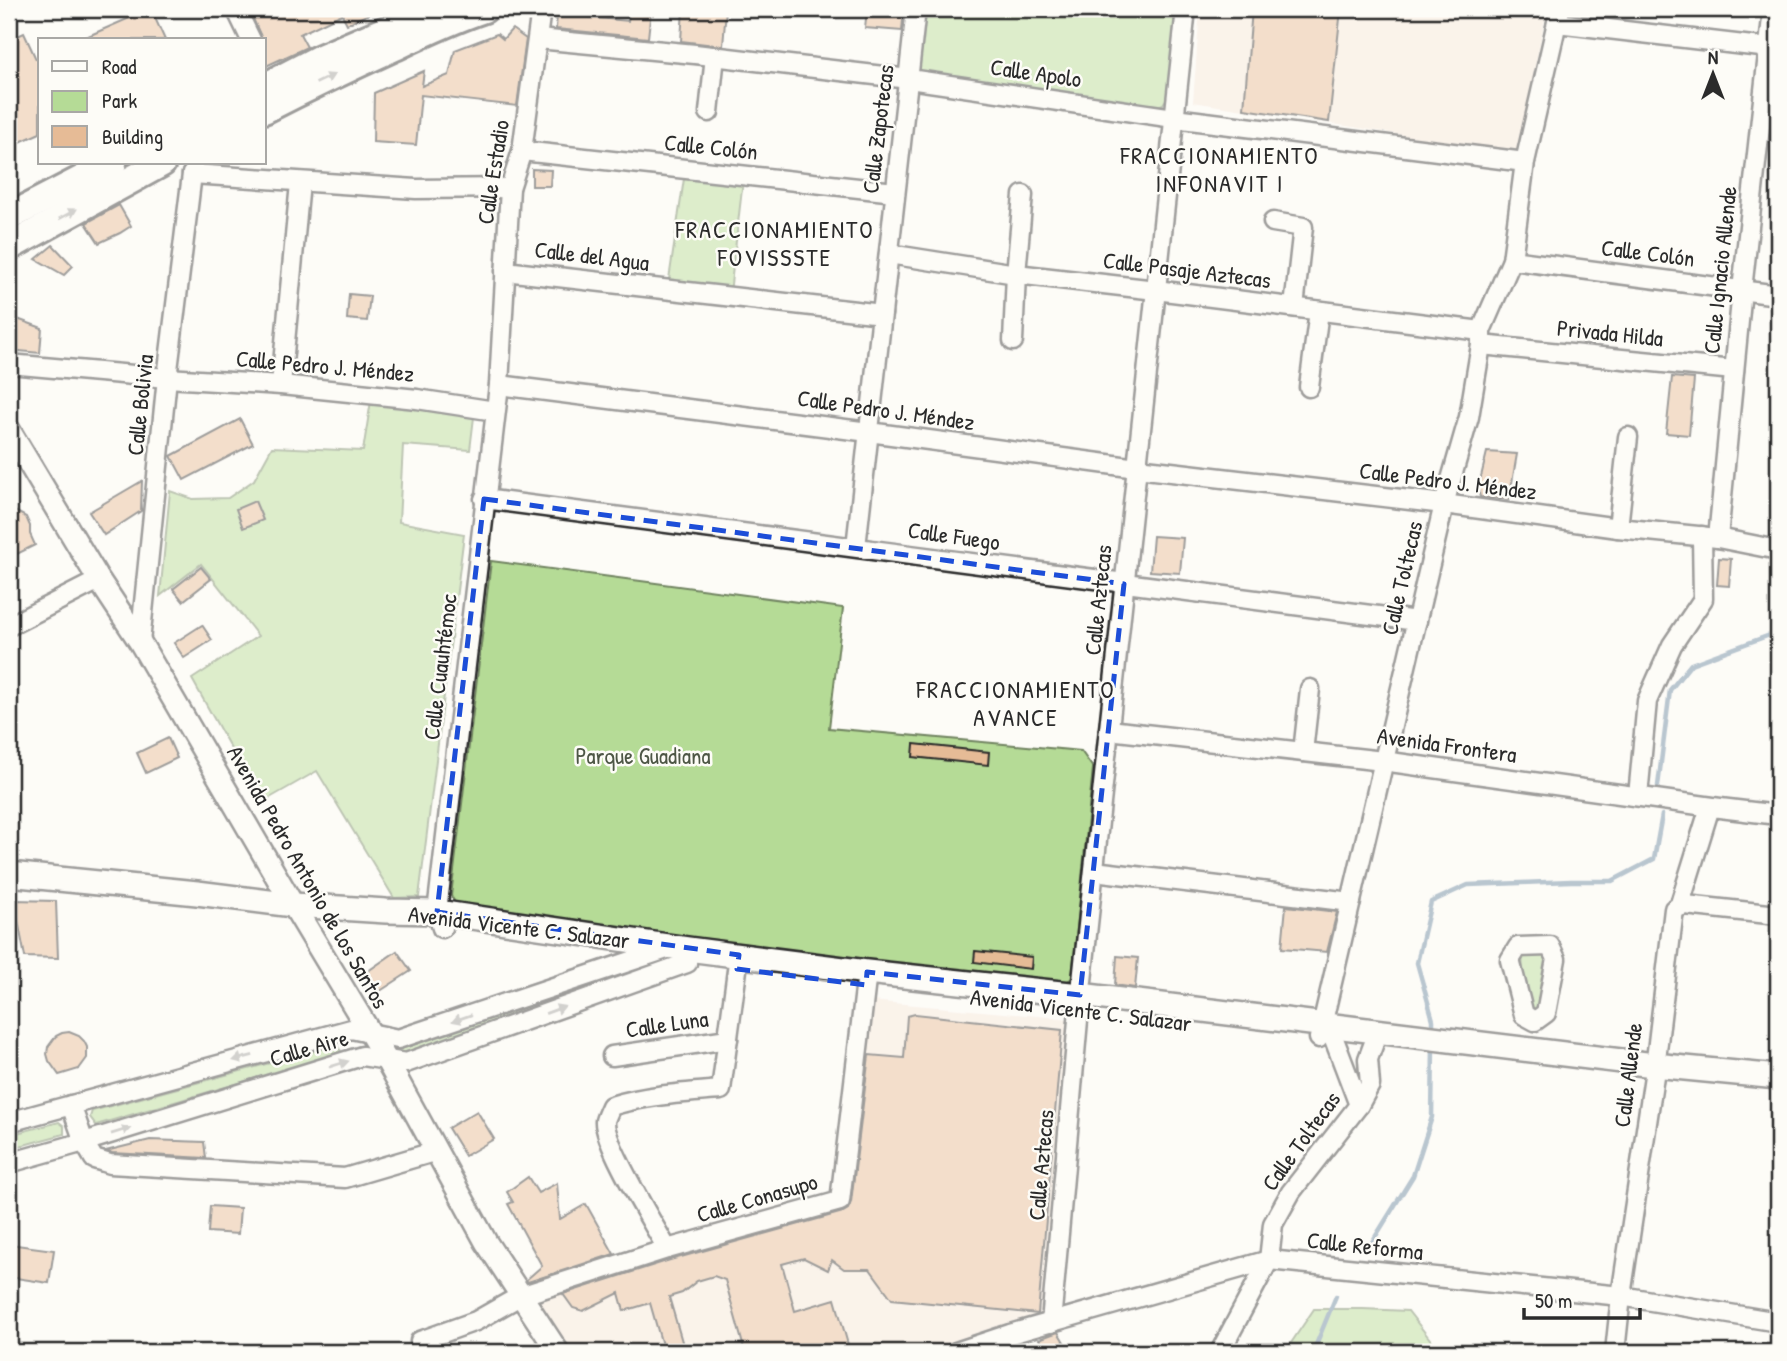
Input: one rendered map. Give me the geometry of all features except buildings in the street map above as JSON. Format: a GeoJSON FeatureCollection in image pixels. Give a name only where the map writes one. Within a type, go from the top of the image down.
{"type":"FeatureCollection","features":[{"type":"Feature","properties":{"kind":"main road"},"geometry":{"type":"LineString","coordinates":[[267,78],[435,9]]}},
{"type":"Feature","properties":{"kind":"main road"},"geometry":{"type":"LineString","coordinates":[[266,109],[397,45],[484,9]]}},
{"type":"Feature","properties":{"kind":"main road"},"geometry":{"type":"LineString","coordinates":[[9,217],[111,164]]}},
{"type":"Feature","properties":{"kind":"main road"},"geometry":{"type":"LineString","coordinates":[[9,247],[160,164]]}},
{"type":"Feature","properties":{"kind":"main road","name":"Avenida Vicente C. Salazar"},"geometry":{"type":"LineString","coordinates":[[9,874],[293,905],[386,911],[642,957],[683,953]]}},
{"type":"Feature","properties":{"kind":"main road","name":"Avenida Vicente C. Salazar"},"geometry":{"type":"LineString","coordinates":[[440,920],[867,979],[1080,1002],[1325,1034],[1469,1048],[1654,1071],[1778,1090]]}},
{"type":"Feature","properties":{"kind":"main road","name":"Avenida Vicente C. Salazar"},"geometry":{"type":"LineString","coordinates":[[1654,1071],[1778,1077]]}},
{"type":"Feature","properties":{"kind":"street"},"geometry":{"type":"LineString","coordinates":[[236,9],[250,38]]}},
{"type":"Feature","properties":{"kind":"street","name":"Calle Estadio"},"geometry":{"type":"LineString","coordinates":[[499,385],[510,188],[522,151],[541,9]]}},
{"type":"Feature","properties":{"kind":"street","name":"Calle Zapotecas"},"geometry":{"type":"LineString","coordinates":[[856,547],[916,9]]}},
{"type":"Feature","properties":{"kind":"street","name":"Calle Aztecas"},"geometry":{"type":"LineString","coordinates":[[1051,1323],[1080,1002],[1186,9]]}},
{"type":"Feature","properties":{"kind":"street","name":"Calle Ignacio Allende"},"geometry":{"type":"LineString","coordinates":[[1638,796],[1647,701],[1672,645],[1703,599],[1774,48],[1773,9]]}},
{"type":"Feature","properties":{"kind":"street"},"geometry":{"type":"LineString","coordinates":[[1558,16],[1774,48]]}},
{"type":"Feature","properties":{"kind":"street","name":"Calle Toltecas"},"geometry":{"type":"LineString","coordinates":[[1325,1034],[1383,761],[1444,504],[1469,417],[1481,338],[1512,260],[1525,162],[1558,16]]}},
{"type":"Feature","properties":{"kind":"street","name":"Calle Apolo"},"geometry":{"type":"LineString","coordinates":[[538,39],[909,79],[1174,118],[1525,162]]}},
{"type":"Feature","properties":{"kind":"street"},"geometry":{"type":"LineString","coordinates":[[709,111],[715,56]]}},
{"type":"Feature","properties":{"kind":"street","name":"Calle Colón"},"geometry":{"type":"LineString","coordinates":[[522,151],[895,192]]}},
{"type":"Feature","properties":{"kind":"street"},"geometry":{"type":"LineString","coordinates":[[188,168],[300,183],[416,189],[510,188]]}},
{"type":"Feature","properties":{"kind":"street","name":"Calle Bolivia"},"geometry":{"type":"LineString","coordinates":[[140,642],[188,168]]}},
{"type":"Feature","properties":{"kind":"street"},"geometry":{"type":"LineString","coordinates":[[281,385],[300,183]]}},
{"type":"Feature","properties":{"kind":"street"},"geometry":{"type":"LineString","coordinates":[[1013,341],[1023,195]]}},
{"type":"Feature","properties":{"kind":"street"},"geometry":{"type":"LineString","coordinates":[[1273,222],[1303,227],[1294,307]]}},
{"type":"Feature","properties":{"kind":"street","name":"Calle Pasaje Aztecas"},"geometry":{"type":"LineString","coordinates":[[889,254],[1016,274],[1294,307],[1481,338]]}},
{"type":"Feature","properties":{"kind":"street","name":"Calle Colón"},"geometry":{"type":"LineString","coordinates":[[1512,260],[1778,295]]}},
{"type":"Feature","properties":{"kind":"street","name":"Calle del Agua"},"geometry":{"type":"LineString","coordinates":[[506,271],[882,314]]}},
{"type":"Feature","properties":{"kind":"street"},"geometry":{"type":"LineString","coordinates":[[1309,387],[1319,311]]}},
{"type":"Feature","properties":{"kind":"street","name":"Privada Hilda"},"geometry":{"type":"LineString","coordinates":[[1481,338],[1734,370]]}},
{"type":"Feature","properties":{"kind":"street","name":"Calle Pedro J. Méndez"},"geometry":{"type":"LineString","coordinates":[[9,364],[281,385],[417,399],[495,411]]}},
{"type":"Feature","properties":{"kind":"street"},"geometry":{"type":"LineString","coordinates":[[495,411],[499,385]]}},
{"type":"Feature","properties":{"kind":"street","name":"Calle Pedro J. Méndez"},"geometry":{"type":"LineString","coordinates":[[499,385],[1137,468],[1710,537],[1778,550]]}},
{"type":"Feature","properties":{"kind":"street","name":"Calle Cuauhtémoc"},"geometry":{"type":"LineString","coordinates":[[440,920],[495,411]]}},
{"type":"Feature","properties":{"kind":"street","name":"Avenida Pedro Antonio de los Santos"},"geometry":{"type":"LineString","coordinates":[[9,430],[99,580],[140,642],[387,1060],[486,1242],[558,1352]]}},
{"type":"Feature","properties":{"kind":"street"},"geometry":{"type":"LineString","coordinates":[[1618,528],[1628,437]]}},
{"type":"Feature","properties":{"kind":"street","name":"Calle Fuego"},"geometry":{"type":"LineString","coordinates":[[484,499],[1418,621]]}},
{"type":"Feature","properties":{"kind":"street"},"geometry":{"type":"LineString","coordinates":[[9,626],[99,580]]}},
{"type":"Feature","properties":{"kind":"street"},"geometry":{"type":"LineString","coordinates":[[1303,752],[1310,689]]}},
{"type":"Feature","properties":{"kind":"street","name":"Avenida Frontera"},"geometry":{"type":"LineString","coordinates":[[1109,730],[1383,761],[1710,807],[1778,814]]}},
{"type":"Feature","properties":{"kind":"street","name":"Calle Allende"},"geometry":{"type":"LineString","coordinates":[[1615,1352],[1674,909],[1679,907],[1710,807]]}},
{"type":"Feature","properties":{"kind":"street"},"geometry":{"type":"LineString","coordinates":[[1094,871],[1351,902]]}},
{"type":"Feature","properties":{"kind":"street"},"geometry":{"type":"LineString","coordinates":[[1679,907],[1685,905],[1778,915]]}},
{"type":"Feature","properties":{"kind":"street","name":"Calle Aire"},"geometry":{"type":"LineString","coordinates":[[9,1163],[362,1056],[406,1063],[683,953]]}},
{"type":"Feature","properties":{"kind":"street","name":"Calle Aire"},"geometry":{"type":"LineString","coordinates":[[9,1122],[351,1029],[398,1039],[642,957]]}},
{"type":"Feature","properties":{"kind":"street"},"geometry":{"type":"LineString","coordinates":[[667,1249],[616,1157],[605,1122],[611,1106],[632,1100],[657,1095],[721,1090],[738,962]]}},
{"type":"Feature","properties":{"kind":"street","name":"Calle Conasupo"},"geometry":{"type":"LineString","coordinates":[[420,1341],[476,1321],[520,1296],[667,1249],[839,1201],[867,979]]}},
{"type":"Feature","properties":{"kind":"street"},"geometry":{"type":"LineString","coordinates":[[1533,1056],[1535,1021]]}},
{"type":"Feature","properties":{"kind":"street"},"geometry":{"type":"LineString","coordinates":[[1325,1034],[1359,1105]]}},
{"type":"Feature","properties":{"kind":"street","name":"Calle Toltecas"},"geometry":{"type":"LineString","coordinates":[[1220,1352],[1269,1261],[1273,1224],[1291,1192],[1359,1105],[1370,1085],[1368,1059],[1375,1038]]}},
{"type":"Feature","properties":{"kind":"street","name":"Calle Luna"},"geometry":{"type":"LineString","coordinates":[[612,1056],[728,1039]]}},
{"type":"Feature","properties":{"kind":"street"},"geometry":{"type":"LineString","coordinates":[[71,1105],[84,1142],[94,1159],[110,1164],[345,1178],[437,1151]]}},
{"type":"Feature","properties":{"kind":"street","name":"Calle Reforma"},"geometry":{"type":"LineString","coordinates":[[956,1352],[1269,1261],[1621,1296],[1778,1322]]}},
{"type":"Feature","properties":{"kind":"highlighted area"},"geometry":{"type":"Polygon","coordinates":[[[484,499],[1124,584],[1080,995],[867,972],[866,985],[737,969],[739,955],[437,912],[484,499]]]}},
{"type":"Feature","properties":{"kind":"shaded area"},"geometry":{"type":"Polygon","coordinates":[[[1200,9],[1547,9],[1517,153],[1193,102],[1200,9]]]}},
{"type":"Feature","properties":{"kind":"shaded area"},"geometry":{"type":"Polygon","coordinates":[[[871,1001],[1071,1019],[1047,1318],[936,1352],[572,1352],[535,1296],[848,1203],[871,1001]]]}},
{"type":"Feature","properties":{"kind":"green space"},"geometry":{"type":"Polygon","coordinates":[[[921,9],[1176,9],[1167,98],[1157,107],[915,72],[921,9]]]}},
{"type":"Feature","properties":{"kind":"green space"},"geometry":{"type":"Polygon","coordinates":[[[685,172],[743,180],[730,293],[668,286],[685,172]]]}},
{"type":"Feature","properties":{"kind":"green space"},"geometry":{"type":"Polygon","coordinates":[[[371,401],[474,417],[470,450],[403,445],[399,522],[464,534],[419,897],[394,898],[317,771],[261,803],[192,679],[258,636],[201,564],[160,596],[170,491],[193,499],[228,498],[254,480],[272,447],[363,451],[371,401]]]}},
{"type":"Feature","properties":{"kind":"green space","name":"Parque Guadiana"},"geometry":{"type":"Polygon","coordinates":[[[491,561],[843,608],[829,728],[1081,751],[1093,768],[1072,978],[1059,984],[458,907],[451,896],[491,561]]]}},
{"type":"Feature","properties":{"kind":"green space"},"geometry":{"type":"Polygon","coordinates":[[[1522,952],[1548,953],[1543,996],[1535,1010],[1529,1010],[1517,974],[1523,974],[1522,952]]]}},
{"type":"Feature","properties":{"kind":"green space"},"geometry":{"type":"Polygon","coordinates":[[[609,978],[620,981],[399,1054],[398,1050],[609,978]]]}},
{"type":"Feature","properties":{"kind":"green space"},"geometry":{"type":"Polygon","coordinates":[[[337,1045],[342,1053],[96,1125],[90,1117],[92,1111],[337,1045]]]}},
{"type":"Feature","properties":{"kind":"green space"},"geometry":{"type":"Polygon","coordinates":[[[59,1122],[64,1126],[64,1134],[9,1149],[9,1135],[59,1122]]]}},
{"type":"Feature","properties":{"kind":"green space"},"geometry":{"type":"Polygon","coordinates":[[[1314,1309],[1408,1311],[1440,1352],[1287,1352],[1314,1309]]]}},
{"type":"Feature","properties":{"kind":"waterway"},"geometry":{"type":"LineString","coordinates":[[1658,786],[1670,690],[1691,664],[1778,632]]}},
{"type":"Feature","properties":{"kind":"waterway"},"geometry":{"type":"LineString","coordinates":[[1433,1030],[1433,1020],[1417,963],[1431,902],[1468,885],[1612,881],[1654,859],[1662,815]]}},
{"type":"Feature","properties":{"kind":"waterway"},"geometry":{"type":"LineString","coordinates":[[1369,1247],[1413,1176],[1432,1117],[1433,1046]]}},
{"type":"Feature","properties":{"kind":"waterway"},"geometry":{"type":"LineString","coordinates":[[1313,1352],[1336,1296]]}},
{"type":"Feature","properties":{"kind":"district","name":"FRACCIONAMIENTO INFONAVIT I"},"geometry":{"type":"Point","coordinates":[1220,170]}},
{"type":"Feature","properties":{"kind":"district","name":"FRACCIONAMIENTO FOVISSSTE"},"geometry":{"type":"Point","coordinates":[775,244]}},
{"type":"Feature","properties":{"kind":"district","name":"FRACCIONAMIENTO AVANCE"},"geometry":{"type":"Point","coordinates":[1016,704]}}]}
